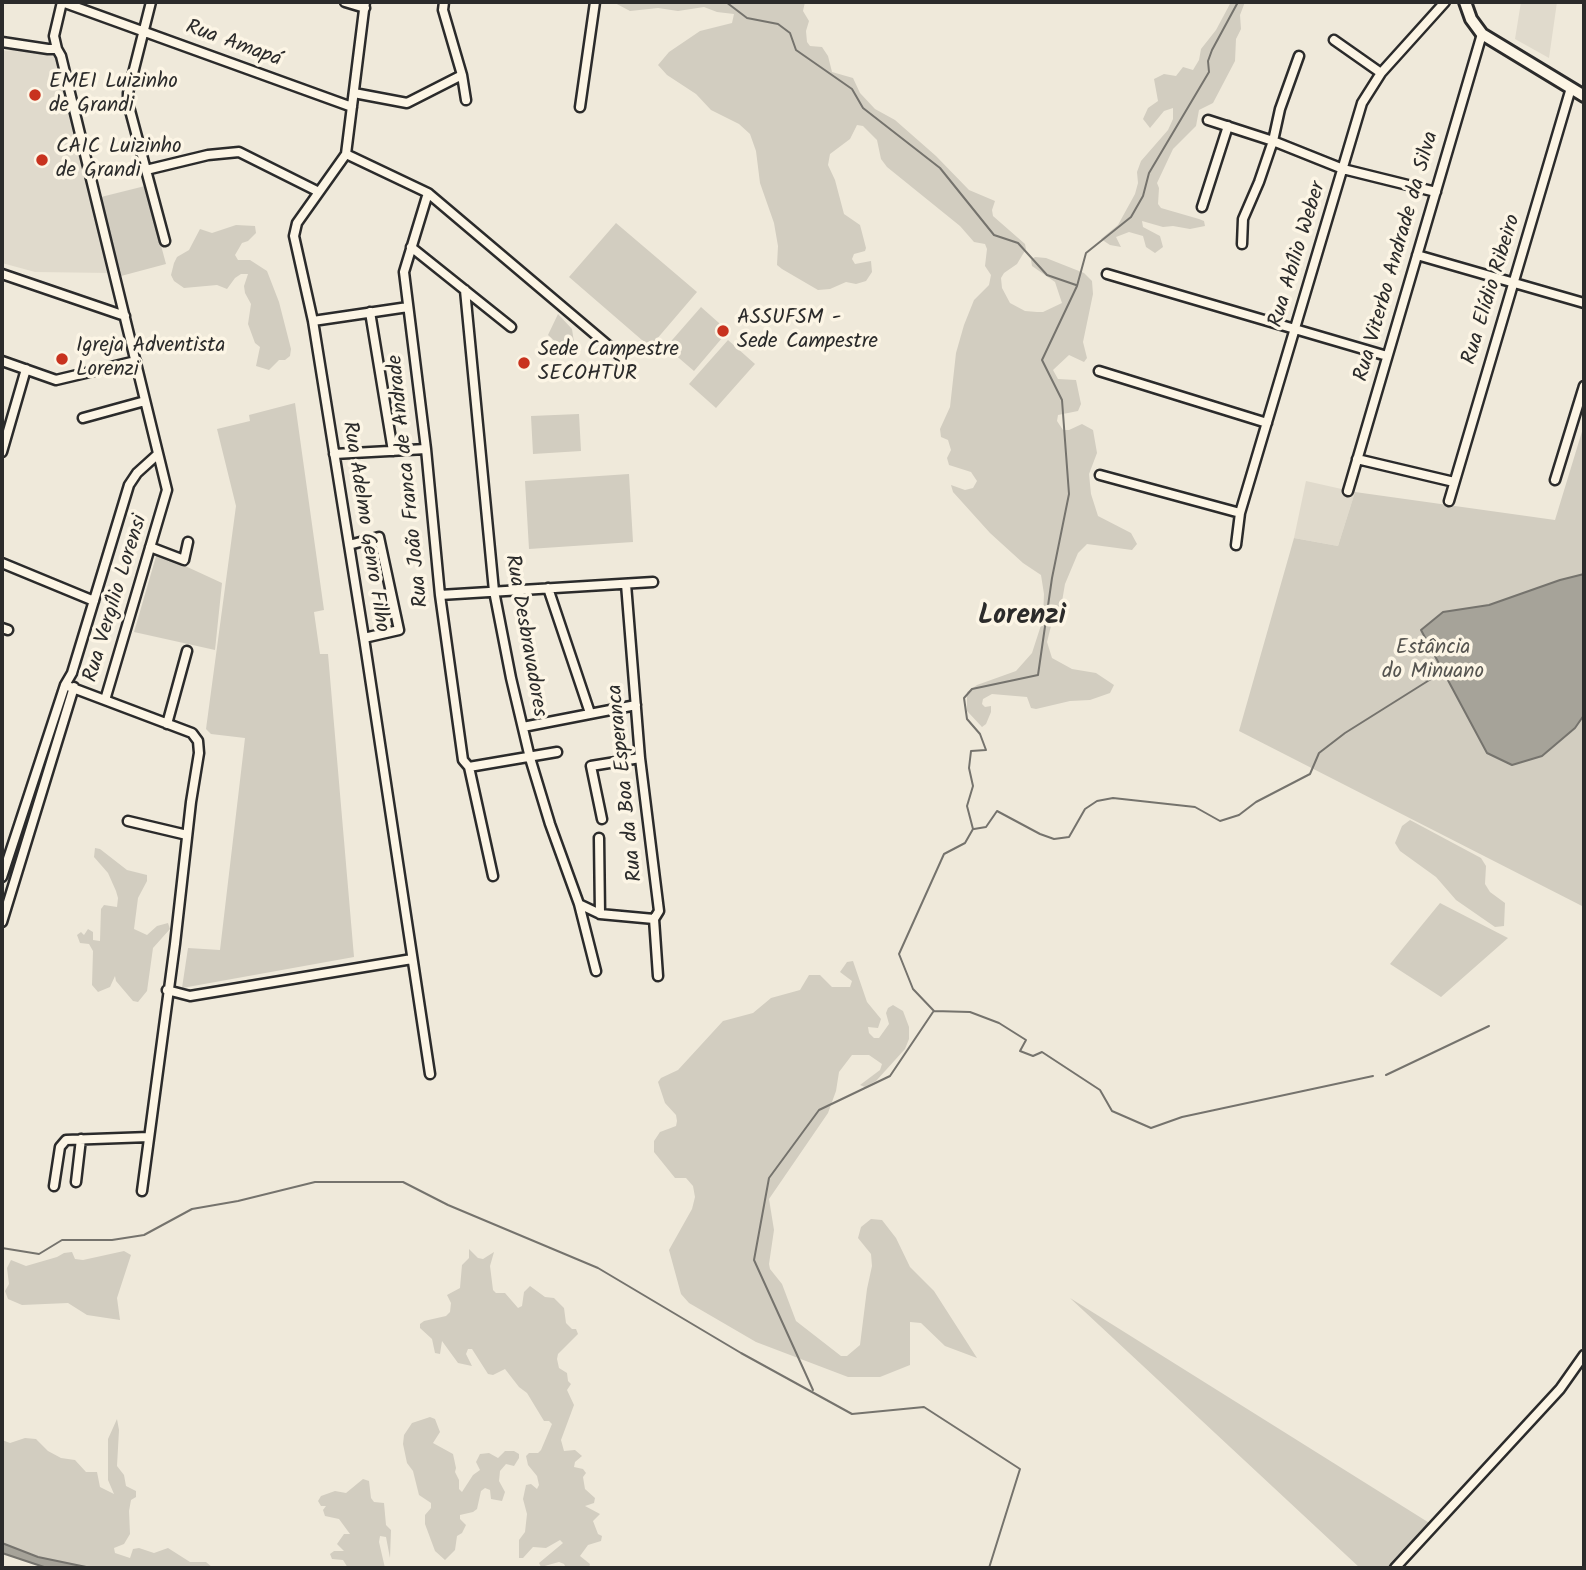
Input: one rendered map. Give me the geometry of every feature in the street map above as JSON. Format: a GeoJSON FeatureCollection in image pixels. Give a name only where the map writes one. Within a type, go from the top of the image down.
{"type":"FeatureCollection","features":[{"type":"Feature","properties":{"kind":"street"},"geometry":{"type":"LineString","coordinates":[[2,42],[48,50],[57,49],[54,36],[62,2]]}},
{"type":"Feature","properties":{"kind":"street","name":"Rua Amapá"},"geometry":{"type":"LineString","coordinates":[[62,2],[352,107]]}},
{"type":"Feature","properties":{"kind":"street"},"geometry":{"type":"LineString","coordinates":[[151,2],[128,93],[128,103],[165,241]]}},
{"type":"Feature","properties":{"kind":"street"},"geometry":{"type":"LineString","coordinates":[[345,2],[365,5]]}},
{"type":"Feature","properties":{"kind":"street"},"geometry":{"type":"LineString","coordinates":[[444,2],[443,10],[462,75],[466,100]]}},
{"type":"Feature","properties":{"kind":"street"},"geometry":{"type":"LineString","coordinates":[[580,107],[595,2]]}},
{"type":"Feature","properties":{"kind":"street","name":"Rua Abílio Weber"},"geometry":{"type":"LineString","coordinates":[[1236,545],[1240,513],[1362,103],[1381,73],[1445,2]]}},
{"type":"Feature","properties":{"kind":"street"},"geometry":{"type":"LineString","coordinates":[[1465,2],[1471,19],[1482,34],[1584,96]]}},
{"type":"Feature","properties":{"kind":"street","name":"Rua Adelmo Genro Filho"},"geometry":{"type":"LineString","coordinates":[[365,5],[346,154],[297,223],[295,236],[313,321],[349,544],[430,1074]]}},
{"type":"Feature","properties":{"kind":"street","name":"Rua Viterbo Andrade da Silva"},"geometry":{"type":"LineString","coordinates":[[1348,491],[1482,34]]}},
{"type":"Feature","properties":{"kind":"street"},"geometry":{"type":"LineString","coordinates":[[1334,40],[1381,73]]}},
{"type":"Feature","properties":{"kind":"street","name":"Rua Vergílio Lorensi"},"geometry":{"type":"LineString","coordinates":[[57,49],[61,56],[167,490],[105,700],[192,733],[198,741],[200,753],[187,835],[142,1191]]}},
{"type":"Feature","properties":{"kind":"street"},"geometry":{"type":"LineString","coordinates":[[1242,244],[1243,219],[1273,141],[1280,110],[1299,56]]}},
{"type":"Feature","properties":{"kind":"street"},"geometry":{"type":"LineString","coordinates":[[354,93],[407,103],[462,75]]}},
{"type":"Feature","properties":{"kind":"street","name":"Rua Elídio Ribeiro"},"geometry":{"type":"LineString","coordinates":[[1448,501],[1572,88]]}},
{"type":"Feature","properties":{"kind":"street"},"geometry":{"type":"LineString","coordinates":[[1208,120],[1273,141],[1343,169],[1436,192]]}},
{"type":"Feature","properties":{"kind":"street"},"geometry":{"type":"LineString","coordinates":[[1202,207],[1228,126]]}},
{"type":"Feature","properties":{"kind":"street"},"geometry":{"type":"LineString","coordinates":[[146,170],[208,155],[239,152],[318,192]]}},
{"type":"Feature","properties":{"kind":"street"},"geometry":{"type":"LineString","coordinates":[[346,154],[428,193],[623,358]]}},
{"type":"Feature","properties":{"kind":"street","name":"Rua João Franca de Andrade"},"geometry":{"type":"LineString","coordinates":[[428,193],[404,272],[426,449],[440,595],[463,760],[469,767],[493,876]]}},
{"type":"Feature","properties":{"kind":"street"},"geometry":{"type":"LineString","coordinates":[[411,247],[511,327]]}},
{"type":"Feature","properties":{"kind":"street"},"geometry":{"type":"LineString","coordinates":[[1417,256],[1584,303]]}},
{"type":"Feature","properties":{"kind":"street"},"geometry":{"type":"LineString","coordinates":[[2,274],[125,316]]}},
{"type":"Feature","properties":{"kind":"street"},"geometry":{"type":"LineString","coordinates":[[1107,274],[1387,356]]}},
{"type":"Feature","properties":{"kind":"street","name":"Rua Desbravadores"},"geometry":{"type":"LineString","coordinates":[[465,290],[494,592],[530,758],[579,904],[596,971]]}},
{"type":"Feature","properties":{"kind":"street"},"geometry":{"type":"LineString","coordinates":[[313,321],[408,307]]}},
{"type":"Feature","properties":{"kind":"street"},"geometry":{"type":"LineString","coordinates":[[370,312],[393,450]]}},
{"type":"Feature","properties":{"kind":"street"},"geometry":{"type":"LineString","coordinates":[[2,360],[56,380],[136,361]]}},
{"type":"Feature","properties":{"kind":"street"},"geometry":{"type":"LineString","coordinates":[[2,452],[26,369]]}},
{"type":"Feature","properties":{"kind":"street"},"geometry":{"type":"LineString","coordinates":[[1100,371],[1267,423]]}},
{"type":"Feature","properties":{"kind":"street"},"geometry":{"type":"LineString","coordinates":[[1555,480],[1584,386]]}},
{"type":"Feature","properties":{"kind":"street"},"geometry":{"type":"LineString","coordinates":[[83,418],[145,401]]}},
{"type":"Feature","properties":{"kind":"street"},"geometry":{"type":"LineString","coordinates":[[334,454],[426,449]]}},
{"type":"Feature","properties":{"kind":"street"},"geometry":{"type":"LineString","coordinates":[[2,877],[65,685],[72,673],[129,485],[137,473],[158,454]]}},
{"type":"Feature","properties":{"kind":"street"},"geometry":{"type":"LineString","coordinates":[[1357,459],[1454,482]]}},
{"type":"Feature","properties":{"kind":"street"},"geometry":{"type":"LineString","coordinates":[[1100,475],[1240,513]]}},
{"type":"Feature","properties":{"kind":"street"},"geometry":{"type":"LineString","coordinates":[[349,544],[379,537],[399,630],[364,638]]}},
{"type":"Feature","properties":{"kind":"street"},"geometry":{"type":"LineString","coordinates":[[150,547],[181,560],[185,559],[188,542]]}},
{"type":"Feature","properties":{"kind":"street"},"geometry":{"type":"LineString","coordinates":[[2,563],[94,601]]}},
{"type":"Feature","properties":{"kind":"street"},"geometry":{"type":"LineString","coordinates":[[440,595],[653,583]]}},
{"type":"Feature","properties":{"kind":"street","name":"Rua da Boa Esperanca"},"geometry":{"type":"LineString","coordinates":[[626,584],[640,758],[659,911],[654,919],[659,976]]}},
{"type":"Feature","properties":{"kind":"street"},"geometry":{"type":"LineString","coordinates":[[548,588],[590,713]]}},
{"type":"Feature","properties":{"kind":"street"},"geometry":{"type":"LineString","coordinates":[[167,724],[187,651]]}},
{"type":"Feature","properties":{"kind":"street"},"geometry":{"type":"LineString","coordinates":[[2,922],[74,689],[72,673]]}},
{"type":"Feature","properties":{"kind":"street"},"geometry":{"type":"LineString","coordinates":[[65,685],[105,700]]}},
{"type":"Feature","properties":{"kind":"street"},"geometry":{"type":"LineString","coordinates":[[523,727],[636,705]]}},
{"type":"Feature","properties":{"kind":"street"},"geometry":{"type":"LineString","coordinates":[[469,767],[557,752]]}},
{"type":"Feature","properties":{"kind":"street"},"geometry":{"type":"LineString","coordinates":[[602,819],[590,766],[640,758]]}},
{"type":"Feature","properties":{"kind":"street"},"geometry":{"type":"LineString","coordinates":[[128,821],[187,835]]}},
{"type":"Feature","properties":{"kind":"street"},"geometry":{"type":"LineString","coordinates":[[599,838],[600,914]]}},
{"type":"Feature","properties":{"kind":"street"},"geometry":{"type":"LineString","coordinates":[[9,855],[21,860]]}},
{"type":"Feature","properties":{"kind":"street"},"geometry":{"type":"LineString","coordinates":[[579,904],[600,914],[654,919]]}},
{"type":"Feature","properties":{"kind":"street"},"geometry":{"type":"LineString","coordinates":[[167,990],[190,996],[412,960]]}},
{"type":"Feature","properties":{"kind":"street"},"geometry":{"type":"LineString","coordinates":[[54,1186],[62,1143],[66,1140],[149,1137]]}},
{"type":"Feature","properties":{"kind":"street"},"geometry":{"type":"LineString","coordinates":[[76,1182],[82,1139]]}},
{"type":"Feature","properties":{"kind":"street"},"geometry":{"type":"LineString","coordinates":[[1395,1568],[1560,1389],[1584,1356]]}},
{"type":"Feature","properties":{"kind":"shaded area"},"geometry":{"type":"Polygon","coordinates":[[[1521,2],[1557,2],[1549,58],[1515,39],[1521,2]]]}},
{"type":"Feature","properties":{"kind":"shaded area","name":"CAIC Luizinho de Grandi"},"geometry":{"type":"Polygon","coordinates":[[[13,49],[56,57],[112,273],[35,272],[2,263],[2,50],[13,49]]]}},
{"type":"Feature","properties":{"kind":"shaded area"},"geometry":{"type":"Polygon","coordinates":[[[1306,481],[1355,492],[1338,546],[1294,538],[1306,481]]]}},
{"type":"Feature","properties":{"kind":"shaded area"},"geometry":{"type":"Polygon","coordinates":[[[1584,574],[1584,715],[1575,728],[1542,756],[1512,765],[1487,753],[1421,630],[1443,612],[1489,605],[1584,574]]]}},
{"type":"Feature","properties":{"kind":"shaded area"},"geometry":{"type":"Polygon","coordinates":[[[2,1543],[38,1557],[91,1568],[47,1568],[2,1553],[2,1543]]]}},
{"type":"Feature","properties":{"kind":"green space"},"geometry":{"type":"Polygon","coordinates":[[[613,2],[805,2],[803,11],[809,21],[807,42],[810,46],[822,47],[828,56],[832,72],[853,78],[860,93],[875,109],[895,120],[969,190],[995,201],[993,216],[1025,244],[1026,249],[1017,264],[1001,278],[1002,288],[1010,303],[1025,311],[1043,312],[1062,303],[1055,282],[1032,266],[1031,260],[1035,257],[1046,258],[1084,273],[1092,281],[1093,294],[1083,342],[1087,358],[1084,362],[1069,355],[1053,370],[1058,379],[1076,380],[1081,404],[1078,411],[1058,415],[1057,421],[1063,430],[1082,424],[1093,430],[1097,453],[1089,474],[1091,494],[1098,516],[1131,533],[1137,544],[1132,550],[1087,544],[1078,553],[1065,584],[1059,619],[1051,626],[1047,642],[1052,658],[1072,669],[1096,673],[1114,685],[1110,693],[1090,700],[1070,701],[1036,709],[1031,708],[1027,697],[992,694],[983,699],[982,704],[985,707],[991,706],[991,712],[982,727],[967,711],[967,692],[977,685],[1016,671],[1032,653],[1043,619],[1044,594],[1041,575],[1023,563],[990,533],[953,492],[951,485],[965,490],[973,488],[977,481],[971,472],[949,465],[947,458],[951,450],[948,440],[941,437],[940,429],[950,407],[956,353],[964,325],[974,300],[989,285],[991,275],[985,266],[985,244],[974,242],[960,226],[887,167],[881,159],[877,140],[863,126],[857,125],[850,139],[830,154],[828,165],[844,214],[860,225],[866,248],[865,251],[854,254],[852,259],[855,264],[871,261],[872,272],[866,281],[856,284],[846,282],[830,289],[818,290],[782,269],[777,265],[778,246],[774,223],[760,183],[756,151],[750,134],[739,124],[711,110],[696,94],[667,75],[658,65],[669,52],[700,31],[732,23],[734,14],[704,7],[678,11],[658,8],[630,11],[613,2]]]}},
{"type":"Feature","properties":{"kind":"green space"},"geometry":{"type":"Polygon","coordinates":[[[1231,2],[1245,2],[1240,15],[1241,29],[1236,39],[1235,61],[1213,103],[1199,110],[1196,126],[1173,149],[1157,183],[1158,204],[1161,208],[1204,221],[1205,226],[1190,229],[1163,227],[1142,221],[1143,227],[1160,236],[1163,247],[1155,253],[1146,247],[1143,236],[1129,232],[1116,237],[1121,247],[1110,245],[1101,239],[1118,225],[1135,194],[1141,161],[1168,130],[1173,119],[1173,108],[1164,111],[1150,128],[1143,119],[1148,108],[1158,101],[1154,79],[1164,74],[1176,76],[1183,67],[1193,70],[1201,49],[1216,30],[1231,2]]]}},
{"type":"Feature","properties":{"kind":"green space"},"geometry":{"type":"Polygon","coordinates":[[[145,186],[166,264],[121,276],[101,197],[145,186]]]}},
{"type":"Feature","properties":{"kind":"green space"},"geometry":{"type":"Polygon","coordinates":[[[616,223],[697,292],[650,347],[569,277],[616,223]]]}},
{"type":"Feature","properties":{"kind":"green space"},"geometry":{"type":"Polygon","coordinates":[[[236,225],[255,226],[256,233],[242,243],[235,255],[238,260],[250,260],[267,271],[279,302],[291,349],[290,356],[279,360],[269,370],[256,366],[260,347],[255,343],[248,324],[251,304],[244,286],[248,274],[235,278],[227,289],[217,285],[184,288],[174,281],[171,275],[177,257],[189,250],[200,229],[212,233],[236,225]]]}},
{"type":"Feature","properties":{"kind":"green space"},"geometry":{"type":"Polygon","coordinates":[[[701,307],[728,331],[694,371],[666,347],[701,307]]]}},
{"type":"Feature","properties":{"kind":"green space"},"geometry":{"type":"Polygon","coordinates":[[[558,314],[572,329],[575,349],[572,357],[548,335],[558,314]]]}},
{"type":"Feature","properties":{"kind":"green space"},"geometry":{"type":"Polygon","coordinates":[[[728,340],[755,364],[716,408],[689,384],[728,340]]]}},
{"type":"Feature","properties":{"kind":"green space"},"geometry":{"type":"Polygon","coordinates":[[[295,403],[324,610],[314,612],[320,654],[328,654],[354,957],[182,988],[188,948],[220,950],[245,738],[211,734],[206,729],[236,506],[217,429],[250,421],[249,415],[295,403]]]}},
{"type":"Feature","properties":{"kind":"green space"},"geometry":{"type":"Polygon","coordinates":[[[579,414],[581,451],[533,454],[531,416],[579,414]]]}},
{"type":"Feature","properties":{"kind":"green space","name":"Estância do Minuano"},"geometry":{"type":"Polygon","coordinates":[[[1584,425],[1584,907],[1239,731],[1294,538],[1338,546],[1355,492],[1555,520],[1584,425]]]}},
{"type":"Feature","properties":{"kind":"green space"},"geometry":{"type":"Polygon","coordinates":[[[629,474],[633,542],[529,549],[525,481],[629,474]]]}},
{"type":"Feature","properties":{"kind":"green space"},"geometry":{"type":"Polygon","coordinates":[[[157,553],[222,583],[215,650],[134,632],[157,553]]]}},
{"type":"Feature","properties":{"kind":"green space"},"geometry":{"type":"Polygon","coordinates":[[[1410,820],[1481,858],[1486,866],[1485,884],[1490,892],[1505,903],[1504,926],[1495,927],[1456,900],[1436,877],[1400,851],[1395,843],[1402,826],[1410,820]]]}},
{"type":"Feature","properties":{"kind":"green space"},"geometry":{"type":"Polygon","coordinates":[[[95,848],[127,870],[147,875],[147,881],[138,898],[134,929],[147,935],[157,926],[168,923],[170,929],[153,948],[147,991],[138,1002],[133,1001],[116,981],[115,976],[110,987],[98,992],[92,985],[93,951],[89,944],[80,943],[77,935],[81,932],[84,935],[88,929],[93,932],[93,940],[100,941],[101,909],[104,905],[117,907],[116,891],[108,873],[94,857],[95,848]]]}},
{"type":"Feature","properties":{"kind":"green space"},"geometry":{"type":"Polygon","coordinates":[[[1440,903],[1508,938],[1441,997],[1390,964],[1440,903]]]}},
{"type":"Feature","properties":{"kind":"green space"},"geometry":{"type":"Polygon","coordinates":[[[853,961],[867,1002],[881,1019],[878,1028],[868,1027],[869,1033],[874,1038],[879,1038],[889,1024],[886,1013],[893,1005],[903,1011],[909,1027],[909,1039],[905,1049],[876,1081],[865,1087],[860,1085],[880,1070],[882,1064],[869,1055],[852,1055],[839,1072],[828,1113],[769,1199],[774,1230],[769,1264],[782,1284],[796,1321],[841,1356],[847,1356],[860,1345],[872,1266],[871,1254],[858,1238],[861,1227],[871,1219],[882,1220],[896,1238],[910,1267],[934,1291],[977,1358],[945,1346],[921,1323],[910,1322],[910,1365],[880,1377],[848,1377],[756,1342],[689,1303],[681,1294],[669,1250],[692,1209],[695,1197],[693,1186],[686,1178],[675,1178],[654,1152],[654,1141],[660,1132],[676,1126],[677,1121],[676,1115],[665,1103],[658,1082],[661,1078],[678,1070],[723,1021],[753,1013],[771,998],[800,990],[809,975],[820,975],[832,987],[850,987],[852,981],[840,972],[847,962],[853,961]]]}},
{"type":"Feature","properties":{"kind":"green space"},"geometry":{"type":"Polygon","coordinates":[[[469,1249],[483,1259],[494,1252],[490,1266],[493,1290],[496,1293],[505,1293],[518,1308],[522,1306],[524,1292],[530,1286],[545,1297],[554,1298],[564,1308],[566,1323],[576,1329],[578,1334],[558,1354],[557,1359],[559,1368],[567,1373],[571,1384],[567,1390],[574,1405],[561,1440],[564,1451],[575,1450],[582,1456],[575,1462],[574,1467],[583,1469],[586,1473],[583,1477],[585,1489],[595,1498],[594,1503],[585,1506],[600,1514],[593,1521],[598,1534],[602,1536],[601,1541],[588,1545],[580,1556],[590,1564],[589,1568],[566,1568],[559,1562],[541,1567],[539,1563],[563,1543],[560,1540],[546,1548],[533,1547],[523,1558],[519,1558],[519,1540],[525,1532],[527,1514],[523,1499],[526,1485],[531,1484],[537,1489],[539,1485],[526,1456],[541,1450],[552,1424],[544,1421],[527,1393],[505,1369],[493,1375],[488,1374],[472,1349],[468,1349],[466,1354],[472,1366],[458,1363],[442,1341],[440,1354],[435,1353],[432,1339],[420,1328],[424,1321],[446,1316],[450,1312],[451,1303],[447,1295],[460,1288],[462,1265],[469,1258],[469,1249]]]}},
{"type":"Feature","properties":{"kind":"green space"},"geometry":{"type":"Polygon","coordinates":[[[124,1251],[131,1255],[117,1298],[120,1320],[87,1315],[68,1303],[22,1305],[8,1299],[5,1291],[9,1284],[7,1268],[11,1260],[26,1266],[64,1253],[72,1252],[75,1259],[83,1260],[124,1251]]]}},
{"type":"Feature","properties":{"kind":"green space"},"geometry":{"type":"Polygon","coordinates":[[[1070,1298],[1431,1524],[1389,1568],[1360,1568],[1070,1298]]]}},
{"type":"Feature","properties":{"kind":"green space"},"geometry":{"type":"Polygon","coordinates":[[[430,1417],[435,1419],[440,1432],[433,1443],[453,1454],[459,1489],[462,1492],[473,1475],[480,1470],[476,1462],[480,1454],[489,1453],[498,1458],[505,1451],[519,1454],[514,1466],[506,1464],[500,1471],[499,1481],[505,1492],[502,1501],[491,1499],[490,1490],[485,1488],[481,1491],[477,1509],[460,1515],[466,1525],[457,1536],[455,1550],[445,1560],[435,1551],[425,1524],[425,1515],[431,1508],[431,1503],[419,1495],[403,1444],[404,1435],[412,1423],[430,1417]]]}},
{"type":"Feature","properties":{"kind":"green space"},"geometry":{"type":"Polygon","coordinates":[[[117,1419],[117,1466],[124,1475],[126,1486],[136,1491],[136,1497],[131,1500],[129,1511],[130,1534],[124,1544],[114,1548],[115,1553],[130,1558],[133,1549],[139,1548],[154,1553],[168,1548],[190,1562],[206,1562],[213,1568],[91,1568],[38,1557],[2,1543],[2,1440],[10,1443],[25,1438],[36,1439],[48,1451],[61,1458],[75,1460],[86,1472],[97,1472],[100,1487],[114,1494],[108,1480],[108,1439],[117,1419]]]}},
{"type":"Feature","properties":{"kind":"green space"},"geometry":{"type":"Polygon","coordinates":[[[363,1479],[369,1481],[374,1502],[384,1503],[386,1525],[391,1530],[390,1558],[386,1537],[380,1536],[379,1542],[385,1568],[348,1568],[343,1560],[332,1559],[330,1554],[344,1551],[337,1544],[344,1534],[350,1534],[339,1519],[325,1516],[323,1510],[326,1506],[321,1506],[318,1501],[321,1496],[335,1491],[346,1493],[363,1479]]]}},
{"type":"Feature","properties":{"kind":"waterway"},"geometry":{"type":"LineString","coordinates":[[726,2],[747,18],[778,24],[790,33],[796,50],[852,89],[863,108],[940,168],[994,235],[1018,243],[1047,275],[1076,285]]}},
{"type":"Feature","properties":{"kind":"waterway"},"geometry":{"type":"LineString","coordinates":[[1238,2],[1212,50],[1208,61],[1209,72],[1149,173],[1143,196],[1131,217],[1086,253],[1077,286],[1042,360],[1062,400],[1069,494],[1052,578],[1038,675],[972,689],[964,698],[967,719],[980,734],[986,750],[971,751],[969,768],[973,786],[967,806],[973,829],[965,843],[944,854],[899,954],[913,989],[934,1011],[970,1012],[999,1023],[1026,1040],[1020,1051],[1033,1056],[1042,1052],[1100,1090],[1112,1111],[1151,1128],[1182,1117],[1373,1076]]}},
{"type":"Feature","properties":{"kind":"waterway"},"geometry":{"type":"LineString","coordinates":[[974,829],[986,827],[997,811],[1040,834],[1054,839],[1069,837],[1085,809],[1097,801],[1113,798],[1195,807],[1220,821],[1239,815],[1256,802],[1310,774],[1319,753],[1345,733],[1431,679],[1447,674]]}},
{"type":"Feature","properties":{"kind":"waterway"},"geometry":{"type":"LineString","coordinates":[[813,1390],[754,1260],[769,1178],[819,1110],[890,1076],[933,1012]]}},
{"type":"Feature","properties":{"kind":"waterway"},"geometry":{"type":"LineString","coordinates":[[1386,1075],[1489,1026]]}},
{"type":"Feature","properties":{"kind":"waterway"},"geometry":{"type":"LineString","coordinates":[[2,1248],[39,1254],[62,1240],[112,1240],[144,1235],[192,1209],[315,1182],[403,1182],[448,1205],[598,1268],[741,1353],[852,1414],[924,1407],[1020,1469],[989,1568]]}},
{"type":"Feature","properties":{"kind":"place","name":"EMEI Luizinho de Grandi"},"geometry":{"type":"Point","coordinates":[35,95]}},
{"type":"Feature","properties":{"kind":"place","name":"CAIC Luizinho de Grandi"},"geometry":{"type":"Point","coordinates":[42,160]}},
{"type":"Feature","properties":{"kind":"place","name":"ASSUFSM - Sede Campestre"},"geometry":{"type":"Point","coordinates":[723,331]}},
{"type":"Feature","properties":{"kind":"place","name":"Igreja Adventista Lorenzi"},"geometry":{"type":"Point","coordinates":[62,359]}},
{"type":"Feature","properties":{"kind":"place","name":"Sede Campestre SECOHTUR"},"geometry":{"type":"Point","coordinates":[524,363]}},
{"type":"Feature","properties":{"kind":"district","name":"Lorenzi"},"geometry":{"type":"Point","coordinates":[1022,618]}}]}
